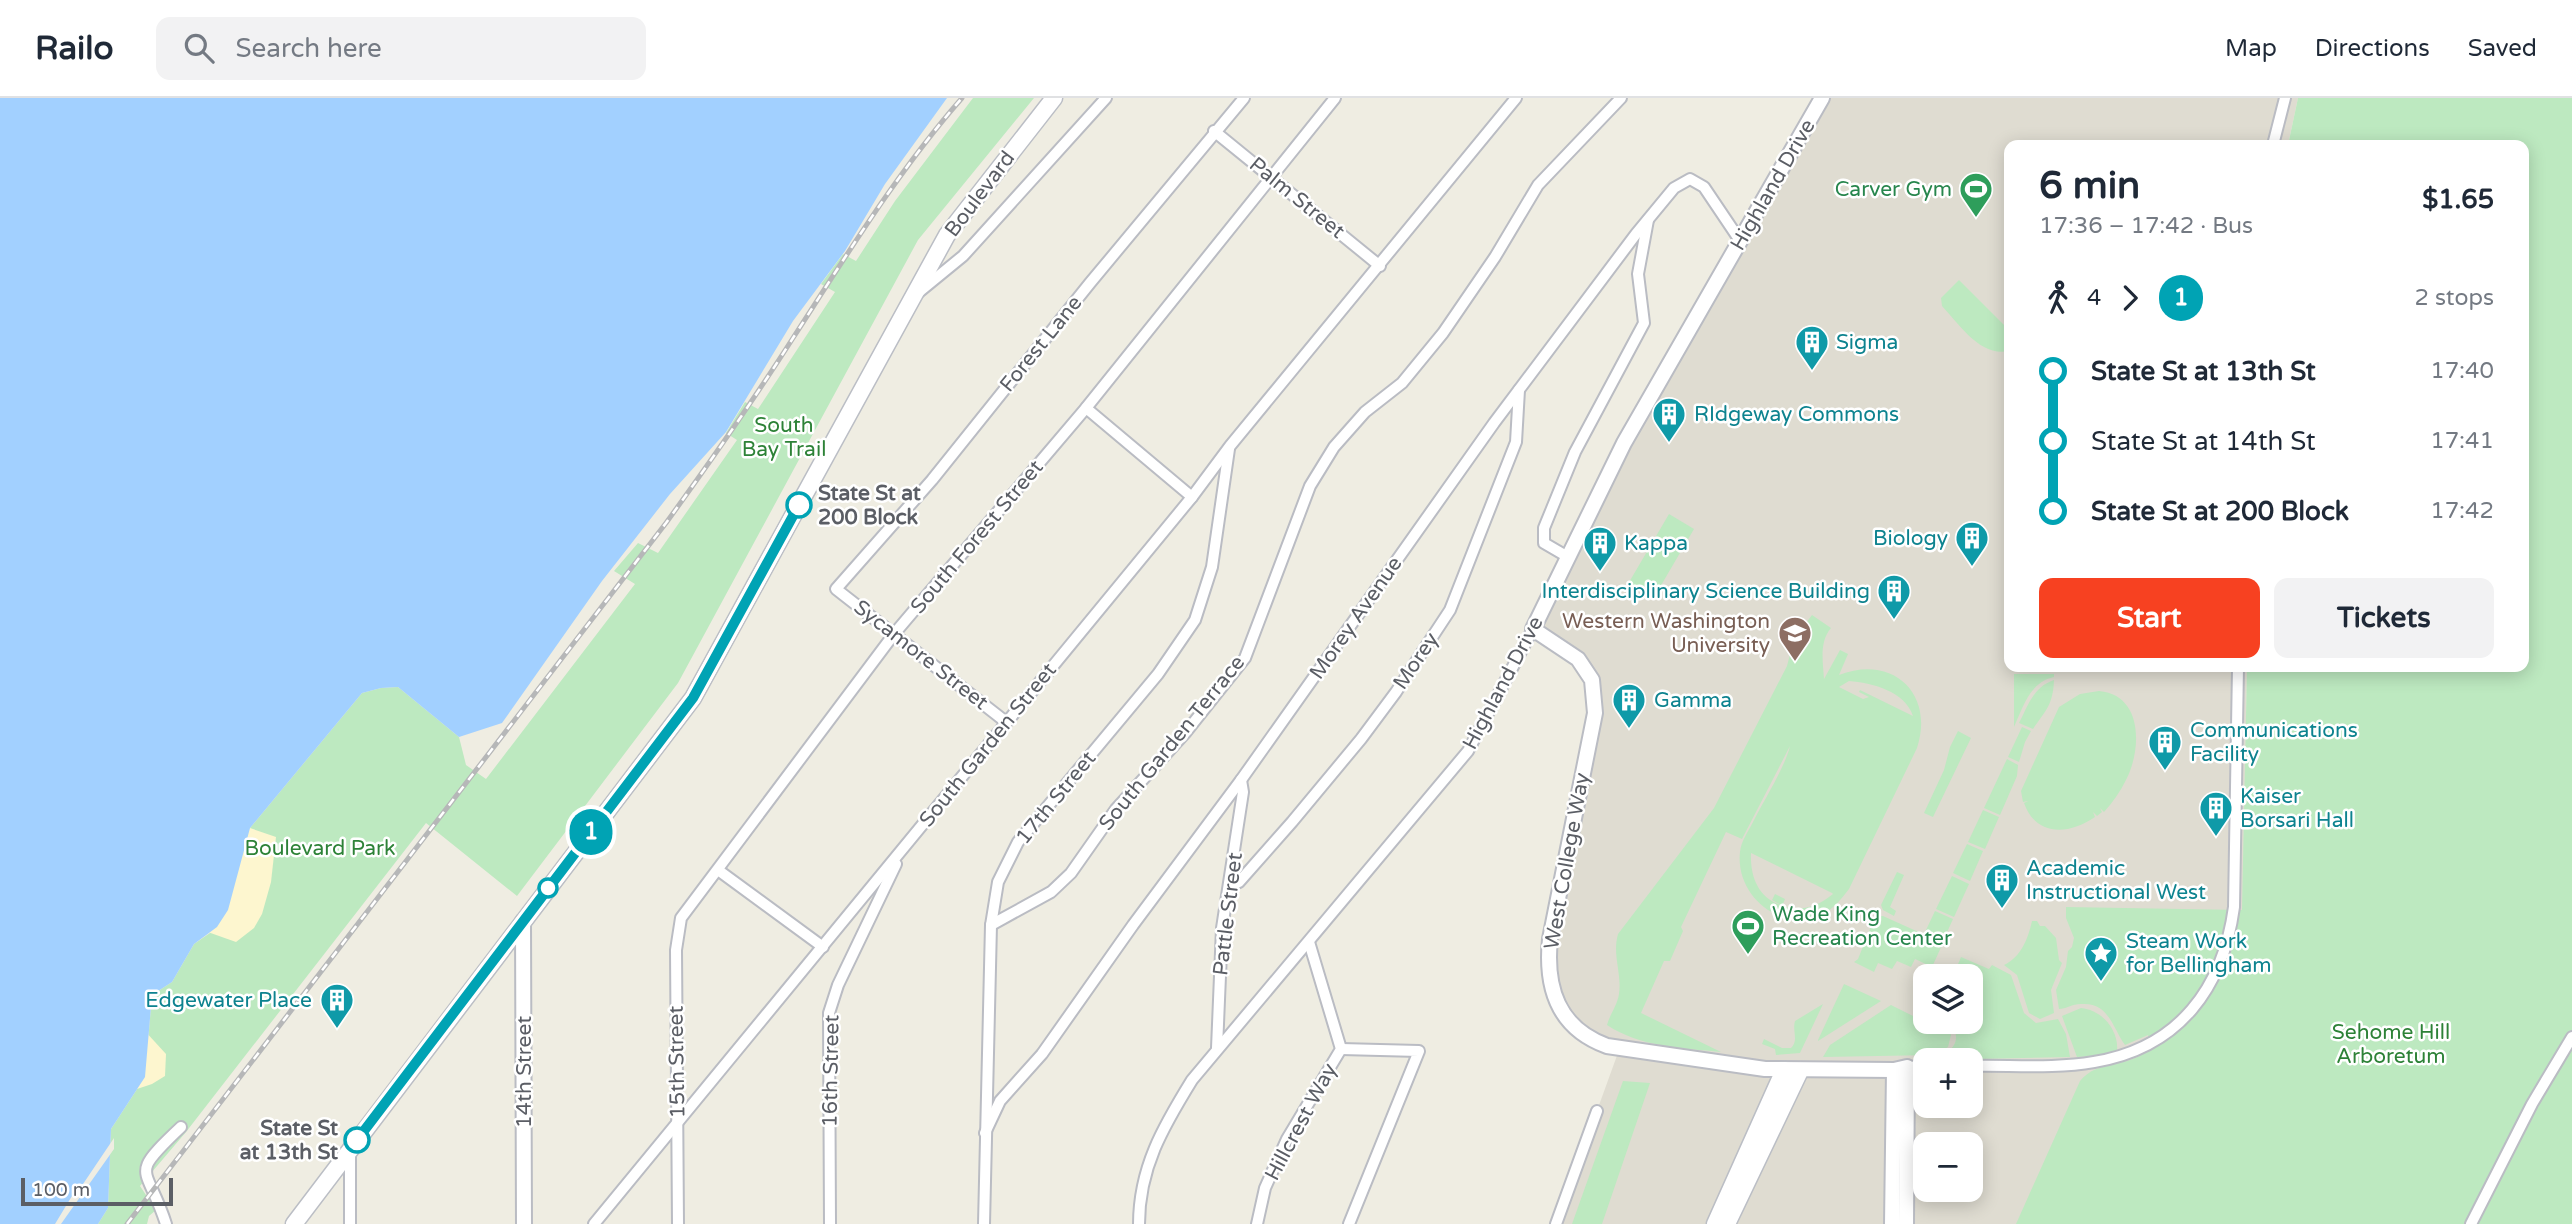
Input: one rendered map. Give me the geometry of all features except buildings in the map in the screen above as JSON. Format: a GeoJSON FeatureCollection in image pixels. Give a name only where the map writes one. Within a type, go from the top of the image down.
{"type":"FeatureCollection","features":[{"type":"Feature","properties":{"kind":"main road","name":"Boulevard"},"geometry":{"type":"LineString","coordinates":[[294,1224],[693,698],[947,235],[1054,98]]}},
{"type":"Feature","properties":{"kind":"main road"},"geometry":{"type":"LineString","coordinates":[[1715,1224],[1792,1070]]}},
{"type":"Feature","properties":{"kind":"main road"},"geometry":{"type":"LineString","coordinates":[[1727,1224],[1792,1070]]}},
{"type":"Feature","properties":{"kind":"street"},"geometry":{"type":"LineString","coordinates":[[913,296],[963,257],[1106,98]]}},
{"type":"Feature","properties":{"kind":"street","name":"Forest Lane"},"geometry":{"type":"LineString","coordinates":[[836,589],[932,480],[1090,283],[1205,146],[1214,131],[1244,98]]}},
{"type":"Feature","properties":{"kind":"street","name":"South Forest Street"},"geometry":{"type":"LineString","coordinates":[[692,903],[894,634],[1086,408],[1335,98]]}},
{"type":"Feature","properties":{"kind":"street","name":"South Garden Street"},"geometry":{"type":"LineString","coordinates":[[594,1224],[1516,98]]}},
{"type":"Feature","properties":{"kind":"street","name":"South Garden Terrace"},"geometry":{"type":"LineString","coordinates":[[990,925],[1051,892],[1071,873],[1116,809],[1186,732],[1245,657],[1310,486],[1334,447],[1364,412],[1402,383],[1451,322],[1538,186],[1621,98]]}},
{"type":"Feature","properties":{"kind":"street"},"geometry":{"type":"LineString","coordinates":[[2274,140],[2285,98]]}},
{"type":"Feature","properties":{"kind":"street","name":"Highland Drive"},"geometry":{"type":"LineString","coordinates":[[1139,1224],[1139,1197],[1144,1176],[1160,1137],[1192,1080],[1468,751],[1533,629],[1624,443],[1823,99]]}},
{"type":"Feature","properties":{"kind":"street","name":"Palm Street"},"geometry":{"type":"LineString","coordinates":[[1214,131],[1380,266]]}},
{"type":"Feature","properties":{"kind":"street","name":"Morey Avenue"},"geometry":{"type":"LineString","coordinates":[[985,1133],[1000,1101],[1042,1054],[1519,390],[1674,188],[1690,179],[1704,187],[1741,242]]}},
{"type":"Feature","properties":{"kind":"street"},"geometry":{"type":"LineString","coordinates":[[1569,557],[1544,542],[1545,527],[1576,452],[1644,323],[1638,274],[1648,219]]}},
{"type":"Feature","properties":{"kind":"street","name":"Morey"},"geometry":{"type":"LineString","coordinates":[[1230,886],[1239,882],[1360,739],[1450,610],[1516,442],[1519,390]]}},
{"type":"Feature","properties":{"kind":"street"},"geometry":{"type":"LineString","coordinates":[[1086,408],[1192,497]]}},
{"type":"Feature","properties":{"kind":"street","name":"17th Street"},"geometry":{"type":"LineString","coordinates":[[984,1224],[990,925],[998,882],[1018,842],[1158,674],[1195,620],[1212,567],[1230,446]]}},
{"type":"Feature","properties":{"kind":"street","name":"Sycamore Street"},"geometry":{"type":"LineString","coordinates":[[836,589],[1006,722]]}},
{"type":"Feature","properties":{"kind":"street","name":"West College Way"},"geometry":{"type":"LineString","coordinates":[[1533,629],[1578,659],[1592,680],[1595,713],[1550,939],[1550,975],[1555,999],[1570,1023],[1585,1036],[1607,1046],[1792,1070],[1901,1068]]}},
{"type":"Feature","properties":{"kind":"street"},"geometry":{"type":"LineString","coordinates":[[1983,1066],[2079,1064],[2124,1055],[2160,1038],[2201,1001],[2218,970],[2230,934],[2234,907],[2238,672]]}},
{"type":"Feature","properties":{"kind":"street","name":"Pattle Street"},"geometry":{"type":"LineString","coordinates":[[1217,1049],[1222,928],[1243,792],[1241,780]]}},
{"type":"Feature","properties":{"kind":"street","name":"16th Street"},"geometry":{"type":"LineString","coordinates":[[830,1224],[829,1013],[838,985],[903,849]]}},
{"type":"Feature","properties":{"kind":"street"},"geometry":{"type":"LineString","coordinates":[[718,870],[823,947]]}},
{"type":"Feature","properties":{"kind":"street","name":"15th Street"},"geometry":{"type":"LineString","coordinates":[[678,1224],[676,950],[681,918],[692,903]]}},
{"type":"Feature","properties":{"kind":"street","name":"14th Street"},"geometry":{"type":"LineString","coordinates":[[523,921],[524,1224]]}},
{"type":"Feature","properties":{"kind":"street","name":"Hillcrest Way"},"geometry":{"type":"LineString","coordinates":[[1256,1224],[1265,1188],[1287,1139],[1341,1049],[1309,942]]}},
{"type":"Feature","properties":{"kind":"street"},"geometry":{"type":"LineString","coordinates":[[2471,1224],[2532,1104],[2572,1037]]}},
{"type":"Feature","properties":{"kind":"street"},"geometry":{"type":"LineString","coordinates":[[1341,1049],[1419,1051],[1349,1224]]}},
{"type":"Feature","properties":{"kind":"street"},"geometry":{"type":"LineString","coordinates":[[1901,1068],[1913,1067]]}},
{"type":"Feature","properties":{"kind":"street"},"geometry":{"type":"LineString","coordinates":[[1892,1224],[1901,1068]]}},
{"type":"Feature","properties":{"kind":"street"},"geometry":{"type":"LineString","coordinates":[[1901,1068],[1906,1224]]}},
{"type":"Feature","properties":{"kind":"street"},"geometry":{"type":"LineString","coordinates":[[1556,1224],[1597,1111]]}},
{"type":"Feature","properties":{"kind":"street"},"geometry":{"type":"LineString","coordinates":[[166,1224],[161,1208],[148,1185],[145,1170],[153,1153],[181,1126]]}},
{"type":"Feature","properties":{"kind":"street"},"geometry":{"type":"LineString","coordinates":[[350,1149],[350,1224]]}},
{"type":"Feature","properties":{"kind":"shaded area","name":"Western Washington University"},"geometry":{"type":"Polygon","coordinates":[[[1822,98],[2298,98],[2289,140],[2004,140],[2004,672],[2247,672],[2243,910],[2148,1224],[1556,1224],[1619,1050],[1576,1029],[1550,975],[1592,717],[1592,680],[1533,629],[1624,443],[1822,98]]]}},
{"type":"Feature","properties":{"kind":"green space","name":"Boulevard Park"},"geometry":{"type":"Polygon","coordinates":[[[973,98],[1034,98],[918,240],[678,683],[517,896],[426,823],[186,1132],[140,1186],[156,1210],[149,1216],[147,1224],[98,1224],[108,1208],[111,1129],[145,1077],[152,995],[172,982],[194,944],[210,933],[250,828],[362,693],[381,688],[398,687],[459,737],[466,765],[486,779],[635,584],[614,571],[638,543],[658,553],[737,440],[726,433],[745,402],[758,409],[835,292],[821,284],[843,254],[856,261],[895,201],[973,98]]]}},
{"type":"Feature","properties":{"kind":"green space","name":"Sehome Hill Arboretum"},"geometry":{"type":"Polygon","coordinates":[[[2298,98],[2572,98],[2572,1224],[2016,1224],[2080,1081],[2095,1070],[2131,1060],[2148,1050],[2148,1035],[2125,1045],[2109,1017],[2098,1007],[2081,1004],[2059,1009],[2056,990],[2074,938],[2066,918],[2066,907],[2242,910],[2247,672],[2529,672],[2529,140],[2289,140],[2298,98]]]}},
{"type":"Feature","properties":{"kind":"green space"},"geometry":{"type":"Polygon","coordinates":[[[1959,280],[2004,325],[2004,352],[1989,349],[1971,338],[1942,306],[1941,298],[1959,280]]]}},
{"type":"Feature","properties":{"kind":"green space"},"geometry":{"type":"Polygon","coordinates":[[[1669,514],[1694,529],[1653,599],[1628,584],[1669,514]]]}},
{"type":"Feature","properties":{"kind":"green space"},"geometry":{"type":"Polygon","coordinates":[[[1812,615],[1831,628],[1823,646],[1824,679],[1840,650],[1848,654],[1839,675],[1858,670],[1876,670],[1892,674],[1905,683],[1920,710],[1921,728],[1917,748],[1849,889],[1826,912],[1806,919],[1791,919],[1776,915],[1763,907],[1745,883],[1740,868],[1743,840],[1779,773],[1790,746],[1742,839],[1726,832],[1681,927],[1683,931],[1670,961],[1664,961],[1641,1013],[1721,1052],[1676,1048],[1633,1038],[1607,1025],[1619,994],[1616,949],[1618,934],[1714,808],[1787,666],[1794,639],[1812,615]],[[1849,681],[1839,687],[1863,699],[1869,697],[1859,692],[1860,690],[1913,716],[1909,707],[1895,694],[1877,686],[1849,681]],[[1751,853],[1752,870],[1757,885],[1773,902],[1781,905],[1772,900],[1775,894],[1785,899],[1782,906],[1802,908],[1815,905],[1833,894],[1832,893],[1751,853]]]}},
{"type":"Feature","properties":{"kind":"green space"},"geometry":{"type":"Polygon","coordinates":[[[2014,674],[2054,674],[2054,677],[2033,690],[2014,727],[2014,674]]]}},
{"type":"Feature","properties":{"kind":"green space"},"geometry":{"type":"Polygon","coordinates":[[[2054,680],[2050,701],[2033,729],[2019,723],[2036,692],[2054,680]]]}},
{"type":"Feature","properties":{"kind":"green space"},"geometry":{"type":"Polygon","coordinates":[[[2099,691],[2124,702],[2135,725],[2135,754],[2126,780],[2104,812],[2100,808],[2102,812],[2097,816],[2093,812],[2095,817],[2075,827],[2054,830],[2045,827],[2029,814],[2024,803],[2028,801],[2023,802],[2021,791],[2059,707],[2080,694],[2099,691]]]}},
{"type":"Feature","properties":{"kind":"green space"},"geometry":{"type":"Polygon","coordinates":[[[2022,727],[2031,731],[2019,762],[2008,757],[2022,727]]]}},
{"type":"Feature","properties":{"kind":"green space"},"geometry":{"type":"Polygon","coordinates":[[[1958,731],[1971,738],[1933,817],[1924,813],[1958,731]]]}},
{"type":"Feature","properties":{"kind":"green space"},"geometry":{"type":"Polygon","coordinates":[[[2007,759],[2018,765],[2017,776],[2000,815],[1984,808],[2007,759]]]}},
{"type":"Feature","properties":{"kind":"green space"},"geometry":{"type":"Polygon","coordinates":[[[1983,810],[1999,817],[1985,849],[1968,842],[1983,810]]]}},
{"type":"Feature","properties":{"kind":"green space"},"geometry":{"type":"Polygon","coordinates":[[[1967,844],[1983,851],[1970,881],[1953,873],[1967,844]]]}},
{"type":"Feature","properties":{"kind":"green space"},"geometry":{"type":"Polygon","coordinates":[[[1897,872],[1904,875],[1890,907],[1896,911],[1894,916],[1883,910],[1881,905],[1897,872]]]}},
{"type":"Feature","properties":{"kind":"green space"},"geometry":{"type":"Polygon","coordinates":[[[1952,876],[1969,884],[1954,917],[1936,909],[1952,876]]]}},
{"type":"Feature","properties":{"kind":"green space"},"geometry":{"type":"Polygon","coordinates":[[[1935,911],[1953,919],[1944,939],[1926,930],[1935,911]]]}},
{"type":"Feature","properties":{"kind":"green space"},"geometry":{"type":"Polygon","coordinates":[[[1883,916],[1943,943],[1933,964],[1915,959],[1911,967],[1897,961],[1892,969],[1878,963],[1874,972],[1854,962],[1858,959],[1874,919],[1883,916]]]}},
{"type":"Feature","properties":{"kind":"green space"},"geometry":{"type":"Polygon","coordinates":[[[2032,921],[2045,926],[2056,938],[2059,960],[2062,963],[2051,990],[2054,1013],[2040,1019],[2029,1013],[2017,975],[2004,965],[2023,947],[2032,921]]]}},
{"type":"Feature","properties":{"kind":"green space"},"geometry":{"type":"Polygon","coordinates":[[[1961,957],[1977,964],[1958,964],[1961,957]]]}},
{"type":"Feature","properties":{"kind":"green space"},"geometry":{"type":"Polygon","coordinates":[[[1992,965],[2011,975],[2024,1013],[2036,1023],[2058,1019],[2066,1034],[2070,1057],[1983,1059],[1983,1048],[1952,1048],[1956,1034],[1983,1034],[1983,966],[1989,969],[1992,965]]]}},
{"type":"Feature","properties":{"kind":"green space"},"geometry":{"type":"Polygon","coordinates":[[[1844,984],[1881,1001],[1818,1041],[1818,1040],[1844,984]]]}},
{"type":"Feature","properties":{"kind":"green space"},"geometry":{"type":"Polygon","coordinates":[[[1823,1004],[1800,1053],[1776,1055],[1775,1049],[1762,1044],[1764,1039],[1782,1048],[1791,1048],[1795,1042],[1795,1021],[1823,1004]]]}},
{"type":"Feature","properties":{"kind":"green space"},"geometry":{"type":"Polygon","coordinates":[[[1891,1005],[1913,1016],[1913,1034],[1951,1035],[1948,1047],[1913,1048],[1913,1055],[1823,1057],[1830,1045],[1891,1005]]]}},
{"type":"Feature","properties":{"kind":"green space"},"geometry":{"type":"Polygon","coordinates":[[[2081,1008],[2096,1013],[2108,1022],[2115,1036],[2117,1051],[2077,1057],[2062,1016],[2081,1008]]]}},
{"type":"Feature","properties":{"kind":"green space"},"geometry":{"type":"Polygon","coordinates":[[[1623,1081],[1650,1083],[1602,1224],[1572,1224],[1623,1081]]]}},
{"type":"Feature","properties":{"kind":"sand"},"geometry":{"type":"Polygon","coordinates":[[[250,828],[276,837],[271,882],[262,914],[254,928],[236,942],[188,925],[250,828]]]}},
{"type":"Feature","properties":{"kind":"sand"},"geometry":{"type":"Polygon","coordinates":[[[144,1030],[166,1054],[165,1076],[152,1084],[125,1093],[144,1030]]]}},
{"type":"Feature","properties":{"kind":"water"},"geometry":{"type":"Polygon","coordinates":[[[0,98],[947,98],[885,184],[845,251],[793,321],[726,432],[670,494],[602,581],[502,723],[459,737],[398,687],[362,693],[250,828],[228,910],[217,927],[194,944],[172,982],[152,995],[145,1077],[111,1129],[108,1208],[98,1224],[0,1224],[0,98]]]}},
{"type":"Feature","properties":{"kind":"pier"},"geometry":{"type":"Polygon","coordinates":[[[114,1138],[114,1149],[61,1224],[55,1224],[78,1186],[81,1187],[114,1138]]]}},
{"type":"Feature","properties":{"kind":"railway"},"geometry":{"type":"LineString","coordinates":[[127,1224],[666,523],[778,362],[894,184],[962,98]]}},
{"type":"Feature","properties":{"kind":"bus line","name":"1"},"geometry":{"type":"LineString","coordinates":[[357,1140],[693,698],[799,505]]}},
{"type":"Feature","properties":{"kind":"place","name":"Carver Gym"},"geometry":{"type":"Point","coordinates":[1976,219]}},
{"type":"Feature","properties":{"kind":"place","name":"Sigma"},"geometry":{"type":"Point","coordinates":[1812,372]}},
{"type":"Feature","properties":{"kind":"place","name":"RIdgeway Commons"},"geometry":{"type":"Point","coordinates":[1669,444]}},
{"type":"Feature","properties":{"kind":"place","name":"State St at 200 Block"},"geometry":{"type":"Point","coordinates":[799,505]}},
{"type":"Feature","properties":{"kind":"place","name":"Biology"},"geometry":{"type":"Point","coordinates":[1972,568]}},
{"type":"Feature","properties":{"kind":"place","name":"Kappa"},"geometry":{"type":"Point","coordinates":[1600,573]}},
{"type":"Feature","properties":{"kind":"place","name":"Interdisciplinary Science Building"},"geometry":{"type":"Point","coordinates":[1894,621]}},
{"type":"Feature","properties":{"kind":"place","name":"Western Washington University"},"geometry":{"type":"Point","coordinates":[1795,663]}},
{"type":"Feature","properties":{"kind":"place","name":"Gamma"},"geometry":{"type":"Point","coordinates":[1629,730]}},
{"type":"Feature","properties":{"kind":"place","name":"Communications Facility"},"geometry":{"type":"Point","coordinates":[2165,772]}},
{"type":"Feature","properties":{"kind":"place","name":"Kaiser Borsari Hall"},"geometry":{"type":"Point","coordinates":[2216,838]}},
{"type":"Feature","properties":{"kind":"place","name":"Academic Instructional West"},"geometry":{"type":"Point","coordinates":[2002,910]}},
{"type":"Feature","properties":{"kind":"place","name":"Wade King Recreation Center"},"geometry":{"type":"Point","coordinates":[1748,956]}},
{"type":"Feature","properties":{"kind":"place","name":"Steam Work for Bellingham"},"geometry":{"type":"Point","coordinates":[2101,983]}},
{"type":"Feature","properties":{"kind":"place","name":"Edgewater Place"},"geometry":{"type":"Point","coordinates":[337,1030]}},
{"type":"Feature","properties":{"kind":"place","name":"State St at 13th St"},"geometry":{"type":"Point","coordinates":[357,1140]}},
{"type":"Feature","properties":{"kind":"park label","name":"South Bay Trail"},"geometry":{"type":"Point","coordinates":[784,437]}}]}
